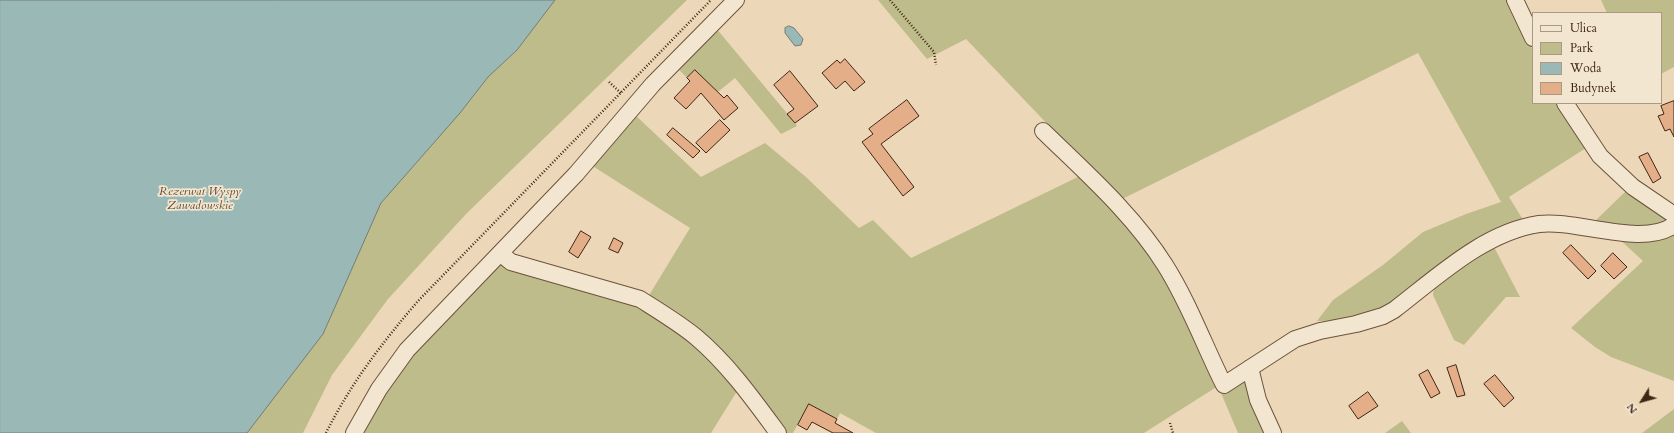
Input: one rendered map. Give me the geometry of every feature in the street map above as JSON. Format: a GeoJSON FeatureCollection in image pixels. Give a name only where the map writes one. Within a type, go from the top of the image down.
{"type":"FeatureCollection","features":[{"type":"Feature","properties":{"kind":"street"},"geometry":{"type":"LineString","coordinates":[[354,433],[379,388],[407,350],[576,174],[653,84],[736,0]]}},
{"type":"Feature","properties":{"kind":"street"},"geometry":{"type":"LineString","coordinates":[[1515,0],[1532,36]]}},
{"type":"Feature","properties":{"kind":"street"},"geometry":{"type":"LineString","coordinates":[[1566,104],[1600,156],[1633,187],[1674,215]]}},
{"type":"Feature","properties":{"kind":"street"},"geometry":{"type":"LineString","coordinates":[[1043,131],[1133,221],[1165,265],[1189,309],[1224,385],[1295,339],[1383,316],[1394,310],[1475,250],[1509,234],[1539,224],[1566,225],[1622,233],[1665,230],[1674,224]]}},
{"type":"Feature","properties":{"kind":"street"},"geometry":{"type":"LineString","coordinates":[[500,253],[511,262],[640,299],[656,309],[696,337],[716,357],[743,386],[778,433]]}},
{"type":"Feature","properties":{"kind":"street"},"geometry":{"type":"LineString","coordinates":[[1250,368],[1258,400],[1273,433]]}},
{"type":"Feature","properties":{"kind":"path"},"geometry":{"type":"LineString","coordinates":[[326,433],[348,394],[376,350],[418,301],[711,0]]}},
{"type":"Feature","properties":{"kind":"path"},"geometry":{"type":"LineString","coordinates":[[890,0],[934,52],[936,65]]}},
{"type":"Feature","properties":{"kind":"path"},"geometry":{"type":"LineString","coordinates":[[609,82],[621,93]]}},
{"type":"Feature","properties":{"kind":"path"},"geometry":{"type":"LineString","coordinates":[[1170,423],[1173,433]]}},
{"type":"Feature","properties":{"kind":"green space","name":"Rezerwat Wyspy Zawadowskie"},"geometry":{"type":"Polygon","coordinates":[[[0,0],[687,0],[467,213],[388,299],[332,375],[303,433],[0,433],[0,0]]]}},
{"type":"Feature","properties":{"kind":"green space"},"geometry":{"type":"Polygon","coordinates":[[[878,0],[1509,0],[1532,49],[1532,104],[1559,104],[1586,148],[1509,197],[1525,223],[1388,309],[1351,320],[1317,321],[1333,300],[1383,265],[1423,232],[1466,214],[1501,202],[1418,53],[1120,200],[966,39],[927,59],[878,0]]]}},
{"type":"Feature","properties":{"kind":"green space"},"geometry":{"type":"Polygon","coordinates":[[[1601,0],[1674,0],[1674,67],[1662,73],[1662,12],[1607,12],[1601,0]]]}},
{"type":"Feature","properties":{"kind":"green space"},"geometry":{"type":"Polygon","coordinates":[[[716,28],[797,126],[781,134],[735,78],[709,99],[676,67],[716,28]]]}},
{"type":"Feature","properties":{"kind":"green space"},"geometry":{"type":"Polygon","coordinates":[[[633,113],[701,177],[765,143],[806,177],[859,228],[873,220],[911,258],[1084,174],[1125,219],[1167,280],[1218,386],[1144,433],[876,433],[840,413],[837,419],[809,404],[793,433],[781,433],[648,297],[690,228],[591,165],[633,113]]]}},
{"type":"Feature","properties":{"kind":"green space"},"geometry":{"type":"Polygon","coordinates":[[[1627,190],[1668,218],[1666,227],[1632,230],[1592,224],[1627,190]]]}},
{"type":"Feature","properties":{"kind":"green space"},"geometry":{"type":"Polygon","coordinates":[[[1674,233],[1674,381],[1611,357],[1595,347],[1571,328],[1643,261],[1618,238],[1674,233]]]}},
{"type":"Feature","properties":{"kind":"green space"},"geometry":{"type":"Polygon","coordinates":[[[1493,245],[1520,297],[1506,297],[1464,345],[1454,340],[1433,295],[1434,286],[1493,245]]]}},
{"type":"Feature","properties":{"kind":"green space"},"geometry":{"type":"Polygon","coordinates":[[[497,263],[642,307],[694,340],[739,388],[711,433],[360,433],[390,382],[422,344],[497,263]]]}},
{"type":"Feature","properties":{"kind":"green space"},"geometry":{"type":"Polygon","coordinates":[[[1247,376],[1268,433],[1238,433],[1221,393],[1247,376]]]}},
{"type":"Feature","properties":{"kind":"green space"},"geometry":{"type":"Polygon","coordinates":[[[1674,409],[1674,433],[1642,433],[1674,409]]]}},
{"type":"Feature","properties":{"kind":"green space"},"geometry":{"type":"Polygon","coordinates":[[[1402,421],[1411,433],[1385,433],[1402,421]]]}},
{"type":"Feature","properties":{"kind":"water","name":"Rezerwat Wyspy Zawadowskie"},"geometry":{"type":"Polygon","coordinates":[[[0,0],[555,0],[517,50],[488,77],[460,113],[381,203],[323,334],[247,433],[0,433],[0,0]]]}},
{"type":"Feature","properties":{"kind":"water"},"geometry":{"type":"Polygon","coordinates":[[[789,26],[794,28],[803,39],[801,45],[795,46],[785,33],[785,28],[789,26]]]}},
{"type":"Feature","properties":{"kind":"building"},"geometry":{"type":"Polygon","coordinates":[[[845,59],[865,82],[854,91],[845,81],[836,89],[822,73],[837,60],[840,63],[845,59]]]}},
{"type":"Feature","properties":{"kind":"building"},"geometry":{"type":"Polygon","coordinates":[[[695,70],[724,98],[727,95],[738,108],[724,120],[701,93],[686,109],[674,98],[690,81],[687,78],[695,70]]]}},
{"type":"Feature","properties":{"kind":"building"},"geometry":{"type":"Polygon","coordinates":[[[790,71],[818,106],[795,123],[787,114],[794,109],[774,85],[790,71]]]}},
{"type":"Feature","properties":{"kind":"building"},"geometry":{"type":"Polygon","coordinates":[[[907,100],[919,116],[881,144],[914,187],[903,196],[862,142],[873,134],[869,129],[907,100]]]}},
{"type":"Feature","properties":{"kind":"building"},"geometry":{"type":"Polygon","coordinates":[[[1674,101],[1674,137],[1670,129],[1665,131],[1658,116],[1664,114],[1661,106],[1674,101]]]}},
{"type":"Feature","properties":{"kind":"building"},"geometry":{"type":"Polygon","coordinates":[[[720,120],[730,130],[706,153],[696,143],[720,120]]]}},
{"type":"Feature","properties":{"kind":"building"},"geometry":{"type":"Polygon","coordinates":[[[673,128],[700,151],[693,158],[667,135],[673,128]]]}},
{"type":"Feature","properties":{"kind":"building"},"geometry":{"type":"Polygon","coordinates":[[[1648,153],[1661,178],[1653,183],[1639,157],[1648,153]]]}},
{"type":"Feature","properties":{"kind":"building"},"geometry":{"type":"Polygon","coordinates":[[[581,231],[591,237],[578,258],[569,252],[581,231]]]}},
{"type":"Feature","properties":{"kind":"building"},"geometry":{"type":"Polygon","coordinates":[[[614,238],[623,243],[618,253],[609,249],[614,238]]]}},
{"type":"Feature","properties":{"kind":"building"},"geometry":{"type":"Polygon","coordinates":[[[1571,245],[1596,271],[1588,279],[1563,253],[1571,245]]]}},
{"type":"Feature","properties":{"kind":"building"},"geometry":{"type":"Polygon","coordinates":[[[1613,253],[1627,267],[1614,279],[1601,266],[1613,253]]]}},
{"type":"Feature","properties":{"kind":"building"},"geometry":{"type":"Polygon","coordinates":[[[1456,365],[1465,395],[1457,397],[1447,368],[1456,365]]]}},
{"type":"Feature","properties":{"kind":"building"},"geometry":{"type":"Polygon","coordinates":[[[1428,370],[1440,393],[1431,398],[1419,375],[1428,370]]]}},
{"type":"Feature","properties":{"kind":"building"},"geometry":{"type":"Polygon","coordinates":[[[1495,375],[1514,398],[1504,407],[1484,384],[1495,375]]]}},
{"type":"Feature","properties":{"kind":"building"},"geometry":{"type":"Polygon","coordinates":[[[1368,392],[1378,406],[1358,419],[1349,406],[1368,392]]]}},
{"type":"Feature","properties":{"kind":"building"},"geometry":{"type":"Polygon","coordinates":[[[809,404],[837,419],[835,423],[853,433],[833,433],[812,422],[807,430],[798,425],[809,404]]]}}]}
